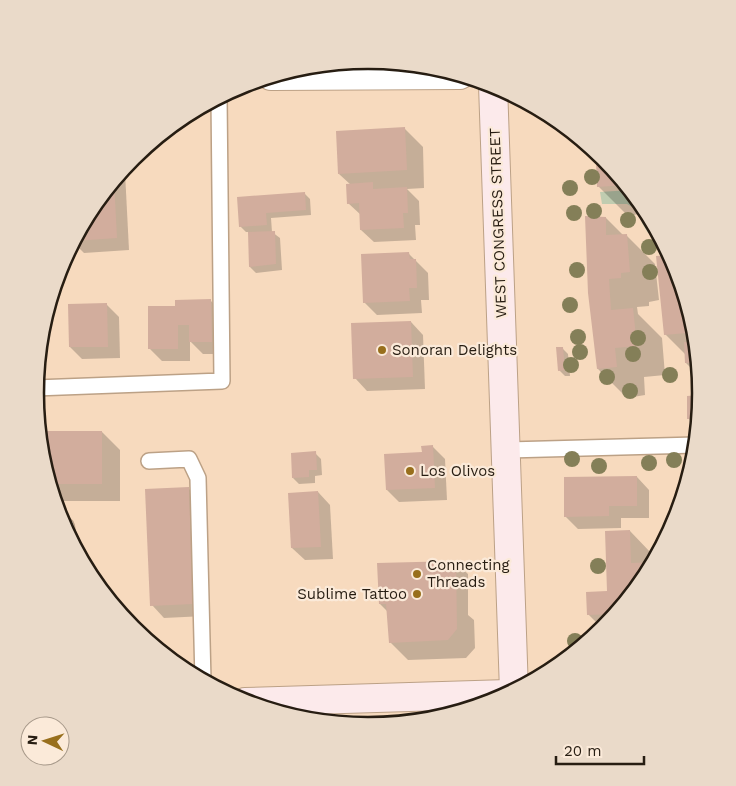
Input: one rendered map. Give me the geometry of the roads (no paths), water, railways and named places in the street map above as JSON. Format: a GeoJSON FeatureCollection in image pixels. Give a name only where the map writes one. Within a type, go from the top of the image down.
{"type":"FeatureCollection","features":[{"type":"Feature","properties":{"kind":"main road","name":"WEST CONGRESS STREET"},"geometry":{"type":"LineString","coordinates":[[493,94],[514,683]]}},
{"type":"Feature","properties":{"kind":"main road"},"geometry":{"type":"LineString","coordinates":[[268,701],[487,695]]}},
{"type":"Feature","properties":{"kind":"street"},"geometry":{"type":"LineString","coordinates":[[301,76],[432,75]]}},
{"type":"Feature","properties":{"kind":"lane"},"geometry":{"type":"LineString","coordinates":[[44,388],[222,381],[219,105]]}},
{"type":"Feature","properties":{"kind":"lane"},"geometry":{"type":"LineString","coordinates":[[506,450],[688,445]]}},
{"type":"Feature","properties":{"kind":"lane"},"geometry":{"type":"LineString","coordinates":[[149,461],[189,459],[198,478],[203,672]]}},
{"type":"Feature","properties":{"kind":"place","name":"Sonoran Delights"},"geometry":{"type":"Point","coordinates":[382,350]}},
{"type":"Feature","properties":{"kind":"place","name":"Los Olivos"},"geometry":{"type":"Point","coordinates":[410,471]}},
{"type":"Feature","properties":{"kind":"place","name":"Connecting Threads"},"geometry":{"type":"Point","coordinates":[417,574]}},
{"type":"Feature","properties":{"kind":"place","name":"Sublime Tattoo"},"geometry":{"type":"Point","coordinates":[417,594]}}]}
